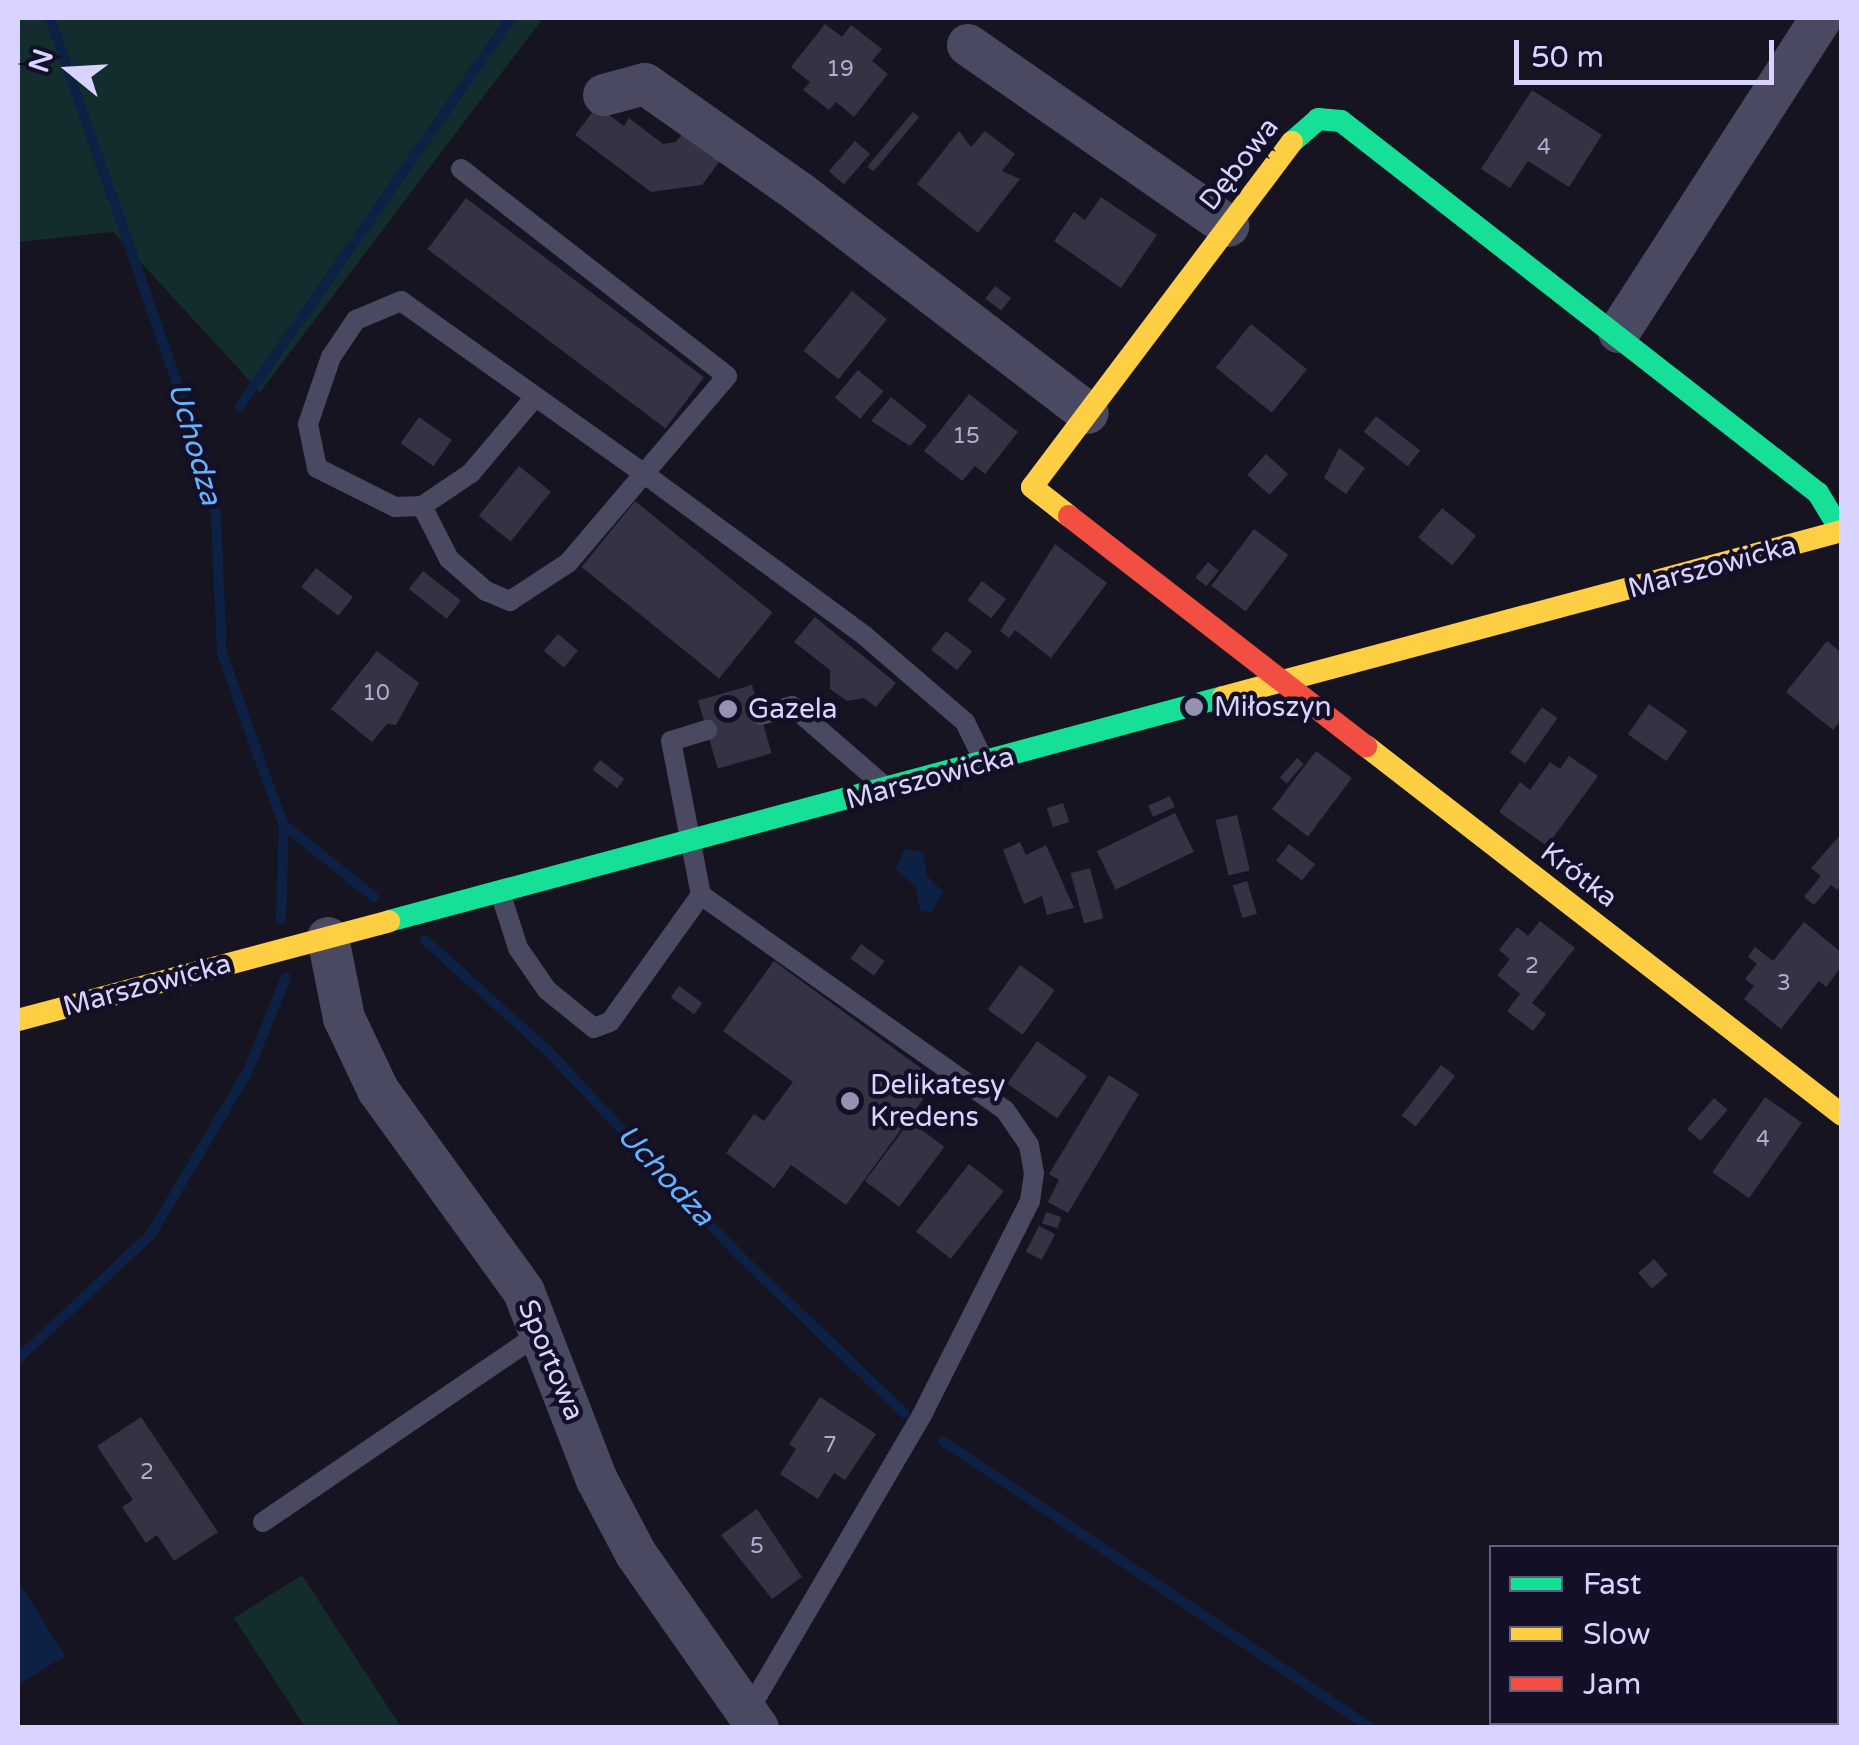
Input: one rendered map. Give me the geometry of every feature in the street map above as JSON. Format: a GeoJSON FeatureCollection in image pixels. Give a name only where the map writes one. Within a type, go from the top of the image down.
{"type":"FeatureCollection","features":[{"type":"Feature","properties":{"kind":"street"},"geometry":{"type":"LineString","coordinates":[[1619,332],[1820,18]]}},
{"type":"Feature","properties":{"kind":"street"},"geometry":{"type":"LineString","coordinates":[[968,44],[1228,226]]}},
{"type":"Feature","properties":{"kind":"street"},"geometry":{"type":"LineString","coordinates":[[604,96],[644,84],[800,193],[1088,413]]}},
{"type":"Feature","properties":{"kind":"street","name":"Dębowa"},"geometry":{"type":"LineString","coordinates":[[1279,684],[1032,487],[1301,130],[1318,120],[1340,120],[1619,332],[1818,492],[1841,532]]}},
{"type":"Feature","properties":{"kind":"street","name":"Marszowicka"},"geometry":{"type":"LineString","coordinates":[[18,1020],[499,891],[688,845],[1841,532]]}},
{"type":"Feature","properties":{"kind":"street","name":"Krótka"},"geometry":{"type":"LineString","coordinates":[[1279,684],[1842,1115]]}},
{"type":"Feature","properties":{"kind":"street","name":"Sportowa"},"geometry":{"type":"LineString","coordinates":[[328,938],[344,1018],[378,1090],[524,1292],[598,1480],[636,1554],[752,1720]]}},
{"type":"Feature","properties":{"kind":"lane"},"geometry":{"type":"LineString","coordinates":[[422,506],[449,559],[486,591],[510,601],[568,562],[640,471],[727,376],[461,169]]}},
{"type":"Feature","properties":{"kind":"lane"},"geometry":{"type":"LineString","coordinates":[[535,397],[470,473],[422,506],[395,507],[316,468],[308,424],[331,357],[356,320],[401,301],[640,471],[865,636],[965,722],[985,763]]}},
{"type":"Feature","properties":{"kind":"lane"},"geometry":{"type":"LineString","coordinates":[[761,715],[792,706],[880,778],[884,789]]}},
{"type":"Feature","properties":{"kind":"lane"},"geometry":{"type":"LineString","coordinates":[[706,730],[671,741],[700,895],[1005,1110],[1029,1145],[1034,1173],[1030,1201],[922,1415],[752,1720]]}},
{"type":"Feature","properties":{"kind":"lane"},"geometry":{"type":"LineString","coordinates":[[499,891],[518,948],[547,990],[594,1028],[610,1022],[700,895]]}},
{"type":"Feature","properties":{"kind":"lane"},"geometry":{"type":"LineString","coordinates":[[263,1522],[542,1332]]}},
{"type":"Feature","properties":{"kind":"green space"},"geometry":{"type":"Polygon","coordinates":[[[18,18],[543,18],[260,392],[113,232],[18,242],[18,18]]]}},
{"type":"Feature","properties":{"kind":"green space"},"geometry":{"type":"Polygon","coordinates":[[[302,1575],[401,1727],[305,1727],[234,1618],[302,1575]]]}},
{"type":"Feature","properties":{"kind":"water"},"geometry":{"type":"Polygon","coordinates":[[[904,849],[923,852],[927,876],[943,892],[931,913],[920,910],[916,887],[896,869],[904,849]]]}},
{"type":"Feature","properties":{"kind":"water"},"geometry":{"type":"Polygon","coordinates":[[[18,1580],[65,1656],[18,1685],[18,1580]]]}},
{"type":"Feature","properties":{"kind":"building"},"geometry":{"type":"Polygon","coordinates":[[[825,24],[842,37],[851,25],[882,49],[872,61],[888,74],[854,117],[836,102],[829,110],[803,90],[810,82],[791,67],[825,24]]]}},
{"type":"Feature","properties":{"kind":"building"},"geometry":{"type":"Polygon","coordinates":[[[1532,90],[1602,135],[1569,187],[1528,161],[1510,188],[1481,169],[1532,90]]]}},
{"type":"Feature","properties":{"kind":"building"},"geometry":{"type":"Polygon","coordinates":[[[597,106],[624,126],[629,118],[663,144],[676,142],[685,130],[722,158],[702,185],[651,192],[575,135],[597,106]]]}},
{"type":"Feature","properties":{"kind":"building"},"geometry":{"type":"Polygon","coordinates":[[[913,112],[919,117],[873,172],[867,166],[913,112]]]}},
{"type":"Feature","properties":{"kind":"building"},"geometry":{"type":"Polygon","coordinates":[[[959,131],[971,147],[985,131],[1015,154],[1002,171],[1020,179],[978,233],[917,184],[959,131]]]}},
{"type":"Feature","properties":{"kind":"building"},"geometry":{"type":"Polygon","coordinates":[[[855,141],[870,154],[844,184],[829,171],[855,141]]]}},
{"type":"Feature","properties":{"kind":"building"},"geometry":{"type":"Polygon","coordinates":[[[1101,197],[1157,235],[1121,288],[1054,241],[1074,212],[1085,220],[1101,197]]]}},
{"type":"Feature","properties":{"kind":"building"},"geometry":{"type":"Polygon","coordinates":[[[466,198],[704,377],[665,428],[427,249],[466,198]]]}},
{"type":"Feature","properties":{"kind":"building"},"geometry":{"type":"Polygon","coordinates":[[[995,286],[1011,298],[1001,311],[985,299],[995,286]]]}},
{"type":"Feature","properties":{"kind":"building"},"geometry":{"type":"Polygon","coordinates":[[[852,291],[887,319],[839,379],[804,351],[852,291]]]}},
{"type":"Feature","properties":{"kind":"building"},"geometry":{"type":"Polygon","coordinates":[[[1251,324],[1307,369],[1272,413],[1216,368],[1251,324]]]}},
{"type":"Feature","properties":{"kind":"building"},"geometry":{"type":"Polygon","coordinates":[[[858,370],[883,391],[860,419],[835,398],[858,370]]]}},
{"type":"Feature","properties":{"kind":"building"},"geometry":{"type":"Polygon","coordinates":[[[969,394],[1018,432],[985,474],[975,466],[962,481],[924,451],[969,394]]]}},
{"type":"Feature","properties":{"kind":"building"},"geometry":{"type":"Polygon","coordinates":[[[891,397],[927,426],[910,446],[871,421],[891,397]]]}},
{"type":"Feature","properties":{"kind":"building"},"geometry":{"type":"Polygon","coordinates":[[[1376,416],[1420,450],[1408,466],[1364,432],[1376,416]]]}},
{"type":"Feature","properties":{"kind":"building"},"geometry":{"type":"Polygon","coordinates":[[[419,417],[452,440],[433,466],[401,443],[419,417]]]}},
{"type":"Feature","properties":{"kind":"building"},"geometry":{"type":"Polygon","coordinates":[[[1339,448],[1365,468],[1346,494],[1324,478],[1339,448]]]}},
{"type":"Feature","properties":{"kind":"building"},"geometry":{"type":"Polygon","coordinates":[[[1266,454],[1288,474],[1270,495],[1247,475],[1266,454]]]}},
{"type":"Feature","properties":{"kind":"building"},"geometry":{"type":"Polygon","coordinates":[[[519,466],[551,492],[511,542],[479,516],[519,466]]]}},
{"type":"Feature","properties":{"kind":"building"},"geometry":{"type":"Polygon","coordinates":[[[635,501],[773,612],[719,678],[582,567],[635,501]]]}},
{"type":"Feature","properties":{"kind":"building"},"geometry":{"type":"Polygon","coordinates":[[[1442,508],[1476,536],[1452,565],[1418,538],[1442,508]]]}},
{"type":"Feature","properties":{"kind":"building"},"geometry":{"type":"Polygon","coordinates":[[[1254,529],[1288,555],[1246,612],[1211,586],[1254,529]]]}},
{"type":"Feature","properties":{"kind":"building"},"geometry":{"type":"Polygon","coordinates":[[[1055,544],[1107,583],[1051,658],[1015,630],[1009,638],[1000,631],[1055,544]]]}},
{"type":"Feature","properties":{"kind":"building"},"geometry":{"type":"Polygon","coordinates":[[[1208,562],[1219,571],[1206,586],[1195,578],[1208,562]]]}},
{"type":"Feature","properties":{"kind":"building"},"geometry":{"type":"Polygon","coordinates":[[[316,568],[353,597],[338,616],[301,587],[316,568]]]}},
{"type":"Feature","properties":{"kind":"building"},"geometry":{"type":"Polygon","coordinates":[[[423,571],[461,601],[447,619],[409,589],[423,571]]]}},
{"type":"Feature","properties":{"kind":"building"},"geometry":{"type":"Polygon","coordinates":[[[982,581],[1006,599],[992,618],[968,600],[982,581]]]}},
{"type":"Feature","properties":{"kind":"building"},"geometry":{"type":"Polygon","coordinates":[[[815,617],[896,683],[876,707],[864,698],[847,701],[830,689],[830,670],[794,642],[815,617]]]}},
{"type":"Feature","properties":{"kind":"building"},"geometry":{"type":"Polygon","coordinates":[[[946,631],[972,651],[957,670],[931,650],[946,631]]]}},
{"type":"Feature","properties":{"kind":"building"},"geometry":{"type":"Polygon","coordinates":[[[558,634],[578,651],[564,668],[544,651],[558,634]]]}},
{"type":"Feature","properties":{"kind":"building"},"geometry":{"type":"Polygon","coordinates":[[[1827,641],[1842,653],[1842,719],[1833,730],[1786,692],[1827,641]]]}},
{"type":"Feature","properties":{"kind":"building"},"geometry":{"type":"Polygon","coordinates":[[[377,651],[419,683],[396,725],[387,724],[372,742],[331,709],[377,651]]]}},
{"type":"Feature","properties":{"kind":"building"},"geometry":{"type":"Polygon","coordinates":[[[752,685],[772,753],[718,769],[698,700],[752,685]]]}},
{"type":"Feature","properties":{"kind":"building"},"geometry":{"type":"Polygon","coordinates":[[[1649,704],[1688,731],[1666,761],[1628,734],[1649,704]]]}},
{"type":"Feature","properties":{"kind":"building"},"geometry":{"type":"Polygon","coordinates":[[[1542,707],[1558,718],[1525,764],[1510,753],[1542,707]]]}},
{"type":"Feature","properties":{"kind":"building"},"geometry":{"type":"Polygon","coordinates":[[[1316,751],[1352,778],[1308,836],[1272,809],[1316,751]]]}},
{"type":"Feature","properties":{"kind":"building"},"geometry":{"type":"Polygon","coordinates":[[[1569,756],[1598,776],[1547,846],[1499,812],[1520,782],[1530,790],[1550,762],[1560,769],[1569,756]]]}},
{"type":"Feature","properties":{"kind":"building"},"geometry":{"type":"Polygon","coordinates":[[[1297,758],[1304,764],[1287,784],[1280,778],[1297,758]]]}},
{"type":"Feature","properties":{"kind":"building"},"geometry":{"type":"Polygon","coordinates":[[[600,760],[624,779],[617,789],[593,769],[600,760]]]}},
{"type":"Feature","properties":{"kind":"building"},"geometry":{"type":"Polygon","coordinates":[[[1170,796],[1175,807],[1153,817],[1148,806],[1170,796]]]}},
{"type":"Feature","properties":{"kind":"building"},"geometry":{"type":"Polygon","coordinates":[[[1063,803],[1069,822],[1053,827],[1047,808],[1063,803]]]}},
{"type":"Feature","properties":{"kind":"building"},"geometry":{"type":"Polygon","coordinates":[[[1175,813],[1194,852],[1116,890],[1097,851],[1175,813]]]}},
{"type":"Feature","properties":{"kind":"building"},"geometry":{"type":"Polygon","coordinates":[[[1237,815],[1250,871],[1228,875],[1216,820],[1237,815]]]}},
{"type":"Feature","properties":{"kind":"building"},"geometry":{"type":"Polygon","coordinates":[[[1842,833],[1842,884],[1837,890],[1831,885],[1814,905],[1804,897],[1821,876],[1811,868],[1842,833]]]}},
{"type":"Feature","properties":{"kind":"building"},"geometry":{"type":"Polygon","coordinates":[[[1020,842],[1026,855],[1046,845],[1074,908],[1047,915],[1042,896],[1024,904],[1003,850],[1020,842]]]}},
{"type":"Feature","properties":{"kind":"building"},"geometry":{"type":"Polygon","coordinates":[[[1289,844],[1315,864],[1302,881],[1276,861],[1289,844]]]}},
{"type":"Feature","properties":{"kind":"building"},"geometry":{"type":"Polygon","coordinates":[[[1090,868],[1103,918],[1084,923],[1071,873],[1090,868]]]}},
{"type":"Feature","properties":{"kind":"building"},"geometry":{"type":"Polygon","coordinates":[[[1247,881],[1257,914],[1243,918],[1233,885],[1247,881]]]}},
{"type":"Feature","properties":{"kind":"building"},"geometry":{"type":"Polygon","coordinates":[[[1540,921],[1575,948],[1532,1003],[1546,1014],[1533,1031],[1507,1011],[1520,994],[1497,975],[1510,959],[1499,950],[1517,927],[1528,936],[1540,921]]]}},
{"type":"Feature","properties":{"kind":"building"},"geometry":{"type":"Polygon","coordinates":[[[1804,922],[1842,953],[1842,966],[1826,987],[1819,981],[1781,1029],[1744,999],[1754,986],[1745,979],[1757,964],[1748,957],[1755,947],[1773,961],[1804,922]]]}},
{"type":"Feature","properties":{"kind":"building"},"geometry":{"type":"Polygon","coordinates":[[[861,944],[884,961],[874,976],[850,959],[861,944]]]}},
{"type":"Feature","properties":{"kind":"building","name":"Delikatesy Kredens"},"geometry":{"type":"Polygon","coordinates":[[[774,961],[937,1080],[846,1205],[791,1165],[774,1188],[726,1153],[754,1114],[764,1121],[793,1082],[723,1031],[774,961]]]}},
{"type":"Feature","properties":{"kind":"building"},"geometry":{"type":"Polygon","coordinates":[[[1020,965],[1055,990],[1022,1035],[988,1009],[1020,965]]]}},
{"type":"Feature","properties":{"kind":"building"},"geometry":{"type":"Polygon","coordinates":[[[679,986],[702,1003],[694,1014],[671,997],[679,986]]]}},
{"type":"Feature","properties":{"kind":"building"},"geometry":{"type":"Polygon","coordinates":[[[1037,1041],[1087,1076],[1057,1119],[1007,1084],[1037,1041]]]}},
{"type":"Feature","properties":{"kind":"building"},"geometry":{"type":"Polygon","coordinates":[[[1441,1065],[1455,1076],[1416,1127],[1402,1115],[1441,1065]]]}},
{"type":"Feature","properties":{"kind":"building"},"geometry":{"type":"Polygon","coordinates":[[[1109,1075],[1139,1094],[1068,1213],[1048,1202],[1059,1180],[1049,1174],[1109,1075]]]}},
{"type":"Feature","properties":{"kind":"building"},"geometry":{"type":"Polygon","coordinates":[[[1765,1097],[1802,1123],[1749,1198],[1712,1172],[1765,1097]]]}},
{"type":"Feature","properties":{"kind":"building"},"geometry":{"type":"Polygon","coordinates":[[[1714,1098],[1728,1110],[1701,1141],[1687,1129],[1714,1098]]]}},
{"type":"Feature","properties":{"kind":"building"},"geometry":{"type":"Polygon","coordinates":[[[910,1121],[944,1147],[899,1207],[865,1181],[910,1121]]]}},
{"type":"Feature","properties":{"kind":"building"},"geometry":{"type":"Polygon","coordinates":[[[969,1164],[1004,1191],[951,1259],[916,1232],[969,1164]]]}},
{"type":"Feature","properties":{"kind":"building"},"geometry":{"type":"Polygon","coordinates":[[[1046,1212],[1061,1217],[1058,1228],[1042,1223],[1046,1212]]]}},
{"type":"Feature","properties":{"kind":"building"},"geometry":{"type":"Polygon","coordinates":[[[1039,1226],[1055,1234],[1042,1260],[1026,1252],[1039,1226]]]}},
{"type":"Feature","properties":{"kind":"building"},"geometry":{"type":"Polygon","coordinates":[[[1654,1259],[1668,1275],[1652,1289],[1638,1273],[1654,1259]]]}},
{"type":"Feature","properties":{"kind":"building"},"geometry":{"type":"Polygon","coordinates":[[[820,1397],[876,1434],[845,1480],[834,1473],[818,1499],[780,1474],[796,1449],[789,1444],[820,1397]]]}},
{"type":"Feature","properties":{"kind":"building"},"geometry":{"type":"Polygon","coordinates":[[[141,1417],[218,1532],[174,1561],[157,1535],[146,1543],[122,1507],[133,1500],[97,1446],[141,1417]]]}},
{"type":"Feature","properties":{"kind":"building"},"geometry":{"type":"Polygon","coordinates":[[[757,1509],[802,1577],[772,1599],[721,1535],[757,1509]]]}},
{"type":"Feature","properties":{"kind":"building"},"geometry":{"type":"Polygon","coordinates":[[[1842,1695],[1842,1728],[1832,1728],[1829,1725],[1839,1725],[1842,1695]]]}},
{"type":"Feature","properties":{"kind":"waterway","name":"Uchodza"},"geometry":{"type":"LineString","coordinates":[[50,18],[204,460],[216,517],[222,653],[272,794],[284,825],[374,897]]}},
{"type":"Feature","properties":{"kind":"waterway"},"geometry":{"type":"LineString","coordinates":[[240,406],[511,18]]}},
{"type":"Feature","properties":{"kind":"waterway"},"geometry":{"type":"LineString","coordinates":[[281,919],[284,825]]}},
{"type":"Feature","properties":{"kind":"waterway","name":"Uchodza"},"geometry":{"type":"LineString","coordinates":[[425,940],[548,1051],[741,1257],[904,1413]]}},
{"type":"Feature","properties":{"kind":"waterway"},"geometry":{"type":"LineString","coordinates":[[18,1359],[151,1234],[248,1071],[286,977]]}},
{"type":"Feature","properties":{"kind":"waterway","name":"Uchodza"},"geometry":{"type":"LineString","coordinates":[[943,1441],[1371,1728]]}},
{"type":"Feature","properties":{"kind":"traffic: fast"},"geometry":{"type":"LineString","coordinates":[[1292,142],[1318,119],[1341,121],[1818,493],[1841,531]]}},
{"type":"Feature","properties":{"kind":"traffic: fast"},"geometry":{"type":"LineString","coordinates":[[389,921],[1223,697]]}},
{"type":"Feature","properties":{"kind":"traffic: slow"},"geometry":{"type":"LineString","coordinates":[[1069,516],[1032,487],[1292,142]]}},
{"type":"Feature","properties":{"kind":"traffic: slow"},"geometry":{"type":"LineString","coordinates":[[1223,697],[1842,531]]}},
{"type":"Feature","properties":{"kind":"traffic: slow"},"geometry":{"type":"LineString","coordinates":[[1366,746],[1842,1115]]}},
{"type":"Feature","properties":{"kind":"traffic: slow"},"geometry":{"type":"LineString","coordinates":[[18,1020],[389,921]]}},
{"type":"Feature","properties":{"kind":"traffic: jam"},"geometry":{"type":"LineString","coordinates":[[1069,516],[1366,746]]}},
{"type":"Feature","properties":{"kind":"place","name":"Miłoszyn"},"geometry":{"type":"Point","coordinates":[1194,707]}},
{"type":"Feature","properties":{"kind":"place","name":"Gazela"},"geometry":{"type":"Point","coordinates":[728,709]}},
{"type":"Feature","properties":{"kind":"place","name":"Delikatesy Kredens"},"geometry":{"type":"Point","coordinates":[850,1101]}}]}
